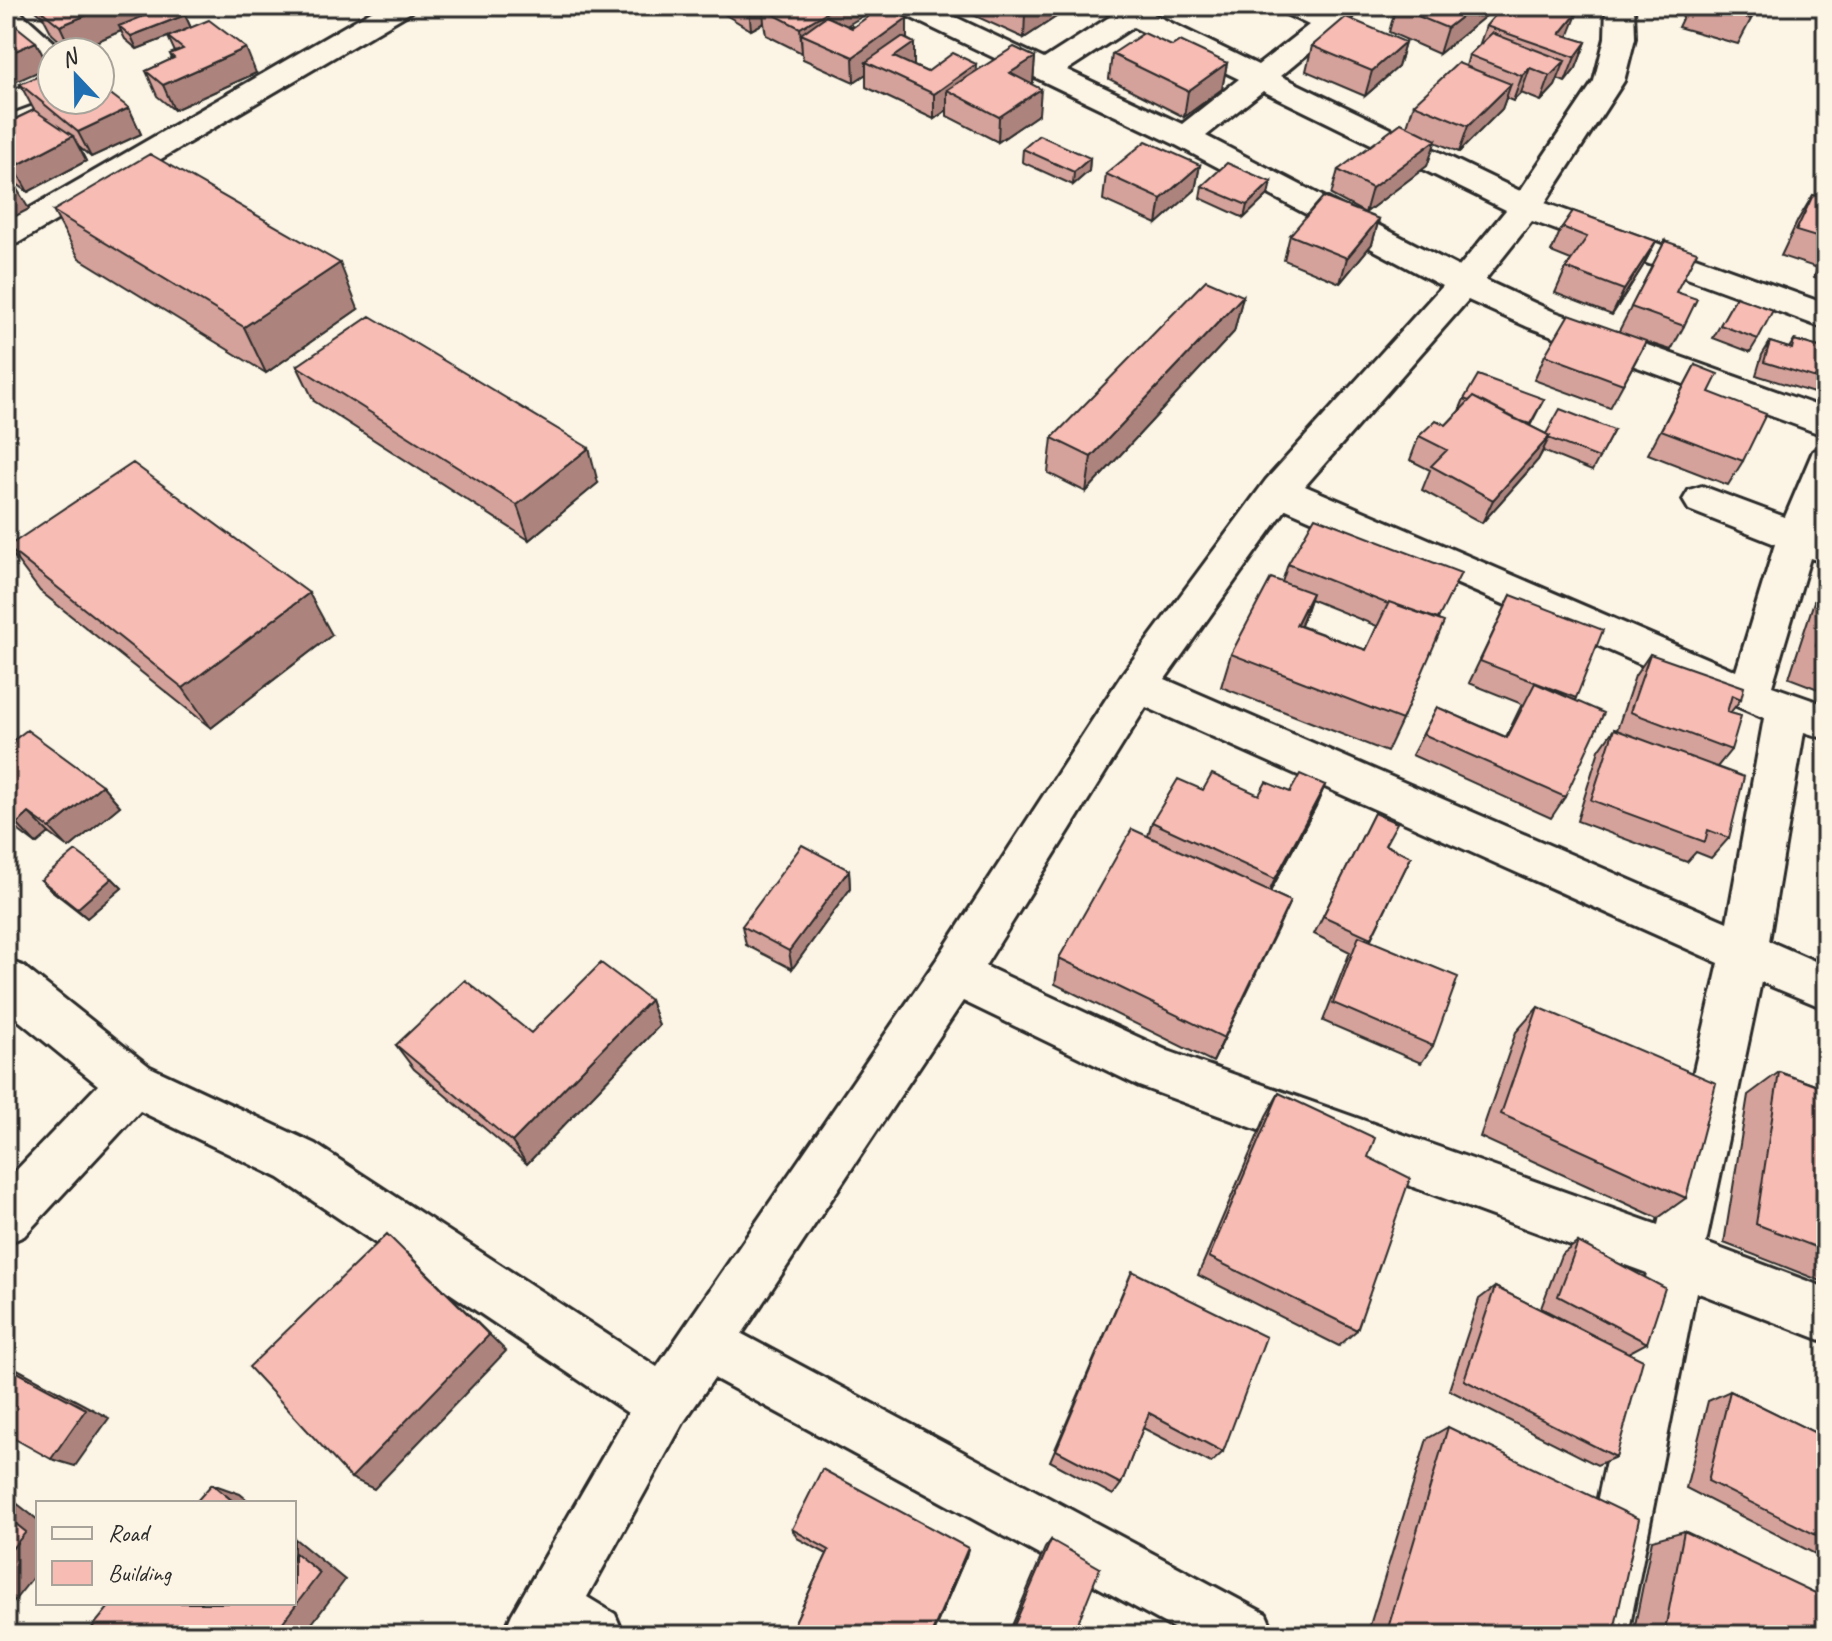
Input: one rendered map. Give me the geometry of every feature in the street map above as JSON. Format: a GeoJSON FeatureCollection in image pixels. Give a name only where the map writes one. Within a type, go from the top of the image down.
{"type":"FeatureCollection","features":[{"type":"Feature","properties":{"kind":"street"},"geometry":{"type":"LineString","coordinates":[[6,236],[401,6]]}},
{"type":"Feature","properties":{"kind":"street"},"geometry":{"type":"LineString","coordinates":[[909,6],[1185,137],[1488,296],[1540,319],[1826,423]]}},
{"type":"Feature","properties":{"kind":"street"},"geometry":{"type":"LineString","coordinates":[[1292,6],[1340,14]]}},
{"type":"Feature","properties":{"kind":"street"},"geometry":{"type":"LineString","coordinates":[[559,1626],[664,1404],[954,974],[1138,685],[1279,490],[1465,282],[1526,207],[1609,81],[1620,38],[1620,6]]}},
{"type":"Feature","properties":{"kind":"street"},"geometry":{"type":"LineString","coordinates":[[1046,70],[1131,9],[1263,78],[1526,207],[1826,317]]}},
{"type":"Feature","properties":{"kind":"street"},"geometry":{"type":"LineString","coordinates":[[6,14],[36,40]]}},
{"type":"Feature","properties":{"kind":"street"},"geometry":{"type":"LineString","coordinates":[[1185,137],[1340,14]]}},
{"type":"Feature","properties":{"kind":"street"},"geometry":{"type":"LineString","coordinates":[[6,104],[36,92]]}},
{"type":"Feature","properties":{"kind":"street"},"geometry":{"type":"LineString","coordinates":[[137,125],[161,145]]}},
{"type":"Feature","properties":{"kind":"street"},"geometry":{"type":"LineString","coordinates":[[1598,1635],[1744,954],[1826,460]]}},
{"type":"Feature","properties":{"kind":"street"},"geometry":{"type":"LineString","coordinates":[[1279,490],[1787,709]]}},
{"type":"Feature","properties":{"kind":"street"},"geometry":{"type":"LineString","coordinates":[[1702,500],[1812,542]]}},
{"type":"Feature","properties":{"kind":"street"},"geometry":{"type":"LineString","coordinates":[[1138,685],[1826,988]]}},
{"type":"Feature","properties":{"kind":"street"},"geometry":{"type":"LineString","coordinates":[[954,974],[1156,1070],[1604,1231],[1826,1315]]}},
{"type":"Feature","properties":{"kind":"street"},"geometry":{"type":"LineString","coordinates":[[6,981],[133,1083],[297,1161],[664,1404]]}},
{"type":"Feature","properties":{"kind":"street"},"geometry":{"type":"LineString","coordinates":[[6,1218],[133,1083]]}},
{"type":"Feature","properties":{"kind":"street"},"geometry":{"type":"LineString","coordinates":[[704,1343],[1245,1635]]}},
{"type":"Feature","properties":{"kind":"building"},"geometry":{"type":"Polygon","coordinates":[[[46,6],[109,6],[60,26],[39,9],[46,6]]]}},
{"type":"Feature","properties":{"kind":"building"},"geometry":{"type":"Polygon","coordinates":[[[176,6],[185,15],[131,36],[119,26],[176,6]]]}},
{"type":"Feature","properties":{"kind":"building"},"geometry":{"type":"Polygon","coordinates":[[[769,6],[837,6],[800,28],[763,9],[769,6]]]}},
{"type":"Feature","properties":{"kind":"building"},"geometry":{"type":"Polygon","coordinates":[[[1010,6],[1036,6],[1025,13],[1010,6]]]}},
{"type":"Feature","properties":{"kind":"building"},"geometry":{"type":"Polygon","coordinates":[[[1398,6],[1475,6],[1447,28],[1398,6]]]}},
{"type":"Feature","properties":{"kind":"building"},"geometry":{"type":"Polygon","coordinates":[[[1503,6],[1561,6],[1578,12],[1560,34],[1586,42],[1575,57],[1486,26],[1503,6]]]}},
{"type":"Feature","properties":{"kind":"building"},"geometry":{"type":"Polygon","coordinates":[[[1704,6],[1758,6],[1751,19],[1704,6]]]}},
{"type":"Feature","properties":{"kind":"building"},"geometry":{"type":"Polygon","coordinates":[[[881,7],[907,18],[853,57],[801,34],[826,16],[852,28],[881,7]]]}},
{"type":"Feature","properties":{"kind":"building"},"geometry":{"type":"Polygon","coordinates":[[[1346,17],[1405,42],[1372,71],[1312,46],[1346,17]]]}},
{"type":"Feature","properties":{"kind":"building"},"geometry":{"type":"Polygon","coordinates":[[[6,18],[36,42],[6,55],[6,18]]]}},
{"type":"Feature","properties":{"kind":"building"},"geometry":{"type":"Polygon","coordinates":[[[209,20],[246,48],[163,85],[146,71],[174,58],[170,54],[183,49],[168,37],[209,20]]]}},
{"type":"Feature","properties":{"kind":"building"},"geometry":{"type":"Polygon","coordinates":[[[1144,33],[1172,46],[1180,41],[1227,63],[1188,91],[1112,54],[1144,33]]]}},
{"type":"Feature","properties":{"kind":"building"},"geometry":{"type":"Polygon","coordinates":[[[1492,33],[1565,61],[1550,76],[1530,68],[1522,76],[1469,55],[1492,33]]]}},
{"type":"Feature","properties":{"kind":"building"},"geometry":{"type":"Polygon","coordinates":[[[902,37],[914,43],[894,57],[927,72],[953,53],[976,64],[934,94],[866,62],[902,37]]]}},
{"type":"Feature","properties":{"kind":"building"},"geometry":{"type":"Polygon","coordinates":[[[1014,47],[1035,57],[1010,73],[1041,89],[999,117],[947,90],[1014,47]]]}},
{"type":"Feature","properties":{"kind":"building"},"geometry":{"type":"Polygon","coordinates":[[[1458,63],[1511,84],[1468,126],[1414,104],[1458,63]]]}},
{"type":"Feature","properties":{"kind":"building"},"geometry":{"type":"Polygon","coordinates":[[[36,77],[36,97],[20,84],[36,77]]]}},
{"type":"Feature","properties":{"kind":"building"},"geometry":{"type":"Polygon","coordinates":[[[116,98],[129,108],[116,114],[116,98]]]}},
{"type":"Feature","properties":{"kind":"building"},"geometry":{"type":"Polygon","coordinates":[[[34,110],[36,116],[43,116],[73,136],[14,167],[6,161],[6,120],[9,122],[34,110]]]}},
{"type":"Feature","properties":{"kind":"building"},"geometry":{"type":"Polygon","coordinates":[[[59,116],[112,116],[78,132],[59,116]]]}},
{"type":"Feature","properties":{"kind":"building"},"geometry":{"type":"Polygon","coordinates":[[[1401,123],[1436,140],[1372,188],[1338,170],[1401,123]]]}},
{"type":"Feature","properties":{"kind":"building"},"geometry":{"type":"Polygon","coordinates":[[[1039,135],[1090,158],[1074,172],[1023,149],[1039,135]]]}},
{"type":"Feature","properties":{"kind":"building"},"geometry":{"type":"Polygon","coordinates":[[[1146,141],[1200,165],[1161,199],[1106,174],[1146,141]]]}},
{"type":"Feature","properties":{"kind":"building"},"geometry":{"type":"Polygon","coordinates":[[[150,154],[340,263],[244,327],[53,211],[150,154]]]}},
{"type":"Feature","properties":{"kind":"building"},"geometry":{"type":"Polygon","coordinates":[[[1227,163],[1271,182],[1247,205],[1202,186],[1227,163]]]}},
{"type":"Feature","properties":{"kind":"building"},"geometry":{"type":"Polygon","coordinates":[[[6,177],[14,184],[6,188],[6,177]]]}},
{"type":"Feature","properties":{"kind":"building"},"geometry":{"type":"Polygon","coordinates":[[[1813,195],[1826,199],[1826,240],[1796,231],[1813,195]]]}},
{"type":"Feature","properties":{"kind":"building"},"geometry":{"type":"Polygon","coordinates":[[[1323,197],[1379,219],[1347,258],[1290,235],[1323,197]]]}},
{"type":"Feature","properties":{"kind":"building"},"geometry":{"type":"Polygon","coordinates":[[[1573,211],[1656,241],[1624,290],[1566,268],[1587,237],[1562,227],[1573,211]]]}},
{"type":"Feature","properties":{"kind":"building"},"geometry":{"type":"Polygon","coordinates":[[[1665,241],[1697,252],[1676,292],[1697,299],[1684,326],[1631,307],[1665,241]]]}},
{"type":"Feature","properties":{"kind":"building"},"geometry":{"type":"Polygon","coordinates":[[[1206,280],[1243,296],[1091,457],[1052,438],[1206,280]]]}},
{"type":"Feature","properties":{"kind":"building"},"geometry":{"type":"Polygon","coordinates":[[[1736,297],[1773,310],[1758,339],[1720,325],[1736,297]]]}},
{"type":"Feature","properties":{"kind":"building"},"geometry":{"type":"Polygon","coordinates":[[[1569,314],[1646,341],[1623,384],[1545,355],[1569,314]]]}},
{"type":"Feature","properties":{"kind":"building"},"geometry":{"type":"Polygon","coordinates":[[[370,316],[589,448],[517,505],[297,366],[370,316]]]}},
{"type":"Feature","properties":{"kind":"building"},"geometry":{"type":"Polygon","coordinates":[[[1794,340],[1826,349],[1826,381],[1764,362],[1770,342],[1792,349],[1794,340]]]}},
{"type":"Feature","properties":{"kind":"building"},"geometry":{"type":"Polygon","coordinates":[[[1695,365],[1718,374],[1709,392],[1766,414],[1743,461],[1661,430],[1695,365]]]}},
{"type":"Feature","properties":{"kind":"building"},"geometry":{"type":"Polygon","coordinates":[[[1478,375],[1544,399],[1530,424],[1473,397],[1469,401],[1464,399],[1478,375]]]}},
{"type":"Feature","properties":{"kind":"building"},"geometry":{"type":"Polygon","coordinates":[[[1473,397],[1550,436],[1493,500],[1431,466],[1447,450],[1419,436],[1436,420],[1446,425],[1473,397]]]}},
{"type":"Feature","properties":{"kind":"building"},"geometry":{"type":"Polygon","coordinates":[[[1560,409],[1614,430],[1599,458],[1548,438],[1550,436],[1546,434],[1560,409]]]}},
{"type":"Feature","properties":{"kind":"building"},"geometry":{"type":"Polygon","coordinates":[[[133,463],[309,593],[183,688],[7,547],[133,463]]]}},
{"type":"Feature","properties":{"kind":"building"},"geometry":{"type":"Polygon","coordinates":[[[1315,517],[1461,573],[1438,619],[1388,604],[1288,564],[1315,517]]]}},
{"type":"Feature","properties":{"kind":"building"},"geometry":{"type":"Polygon","coordinates":[[[1271,578],[1312,593],[1296,625],[1366,650],[1389,602],[1444,622],[1402,720],[1231,654],[1271,578]]]}},
{"type":"Feature","properties":{"kind":"building"},"geometry":{"type":"Polygon","coordinates":[[[1511,595],[1603,630],[1576,698],[1480,661],[1511,595]]]}},
{"type":"Feature","properties":{"kind":"building"},"geometry":{"type":"Polygon","coordinates":[[[1826,615],[1826,650],[1816,646],[1826,615]]]}},
{"type":"Feature","properties":{"kind":"building"},"geometry":{"type":"Polygon","coordinates":[[[1650,654],[1744,687],[1741,699],[1732,695],[1727,712],[1741,716],[1731,750],[1630,712],[1650,654]]]}},
{"type":"Feature","properties":{"kind":"building"},"geometry":{"type":"Polygon","coordinates":[[[1535,683],[1604,713],[1565,797],[1423,734],[1437,707],[1507,738],[1535,683]]]}},
{"type":"Feature","properties":{"kind":"building"},"geometry":{"type":"Polygon","coordinates":[[[1614,729],[1744,777],[1729,838],[1708,830],[1705,842],[1591,800],[1614,729]]]}},
{"type":"Feature","properties":{"kind":"building"},"geometry":{"type":"Polygon","coordinates":[[[27,730],[102,785],[50,828],[29,813],[17,824],[6,816],[6,746],[27,730]]]}},
{"type":"Feature","properties":{"kind":"building"},"geometry":{"type":"Polygon","coordinates":[[[1212,774],[1259,795],[1266,782],[1290,792],[1300,774],[1325,785],[1275,879],[1152,822],[1178,779],[1203,790],[1212,774]]]}},
{"type":"Feature","properties":{"kind":"building"},"geometry":{"type":"Polygon","coordinates":[[[1374,813],[1397,823],[1385,845],[1411,857],[1371,938],[1323,916],[1374,813]]]}},
{"type":"Feature","properties":{"kind":"building"},"geometry":{"type":"Polygon","coordinates":[[[1132,829],[1290,901],[1224,1038],[1059,958],[1132,829]]]}},
{"type":"Feature","properties":{"kind":"building"},"geometry":{"type":"Polygon","coordinates":[[[802,845],[849,870],[789,951],[742,926],[802,845]]]}},
{"type":"Feature","properties":{"kind":"building"},"geometry":{"type":"Polygon","coordinates":[[[76,851],[112,878],[77,909],[41,880],[76,851]]]}},
{"type":"Feature","properties":{"kind":"building"},"geometry":{"type":"Polygon","coordinates":[[[1359,936],[1458,977],[1433,1046],[1333,1003],[1359,936]]]}},
{"type":"Feature","properties":{"kind":"building"},"geometry":{"type":"Polygon","coordinates":[[[601,963],[650,1000],[512,1142],[396,1045],[465,980],[531,1033],[601,963]]]}},
{"type":"Feature","properties":{"kind":"building"},"geometry":{"type":"Polygon","coordinates":[[[1538,1007],[1716,1083],[1686,1198],[1501,1114],[1538,1007]]]}},
{"type":"Feature","properties":{"kind":"building"},"geometry":{"type":"Polygon","coordinates":[[[1779,1072],[1826,1089],[1826,1251],[1756,1224],[1779,1072]]]}},
{"type":"Feature","properties":{"kind":"building"},"geometry":{"type":"Polygon","coordinates":[[[1279,1093],[1375,1138],[1368,1157],[1410,1178],[1357,1330],[1209,1257],[1279,1093]]]}},
{"type":"Feature","properties":{"kind":"building"},"geometry":{"type":"Polygon","coordinates":[[[387,1234],[489,1335],[351,1478],[249,1367],[387,1234]]]}},
{"type":"Feature","properties":{"kind":"building"},"geometry":{"type":"Polygon","coordinates":[[[1578,1242],[1665,1288],[1647,1343],[1558,1296],[1578,1242]]]}},
{"type":"Feature","properties":{"kind":"building"},"geometry":{"type":"Polygon","coordinates":[[[1132,1271],[1266,1337],[1223,1452],[1149,1413],[1121,1484],[1056,1450],[1132,1271]]]}},
{"type":"Feature","properties":{"kind":"building"},"geometry":{"type":"Polygon","coordinates":[[[1495,1287],[1643,1360],[1616,1457],[1464,1380],[1495,1287]]]}},
{"type":"Feature","properties":{"kind":"building"},"geometry":{"type":"Polygon","coordinates":[[[6,1366],[86,1409],[51,1459],[6,1434],[6,1366]]]}},
{"type":"Feature","properties":{"kind":"building"},"geometry":{"type":"Polygon","coordinates":[[[1730,1391],[1826,1438],[1826,1540],[1708,1481],[1730,1391]]]}},
{"type":"Feature","properties":{"kind":"building"},"geometry":{"type":"Polygon","coordinates":[[[1448,1427],[1639,1519],[1613,1635],[1386,1635],[1448,1427]]]}},
{"type":"Feature","properties":{"kind":"building"},"geometry":{"type":"Polygon","coordinates":[[[822,1469],[968,1548],[931,1635],[789,1635],[829,1550],[792,1529],[822,1469]]]}},
{"type":"Feature","properties":{"kind":"building"},"geometry":{"type":"Polygon","coordinates":[[[212,1484],[233,1501],[197,1501],[212,1484]]]}},
{"type":"Feature","properties":{"kind":"building"},"geometry":{"type":"Polygon","coordinates":[[[6,1516],[26,1532],[6,1556],[6,1516]]]}},
{"type":"Feature","properties":{"kind":"building"},"geometry":{"type":"Polygon","coordinates":[[[1684,1531],[1826,1598],[1826,1635],[1664,1635],[1684,1531]]]}},
{"type":"Feature","properties":{"kind":"building"},"geometry":{"type":"Polygon","coordinates":[[[1051,1540],[1100,1568],[1073,1635],[1010,1635],[1051,1540]]]}},
{"type":"Feature","properties":{"kind":"building"},"geometry":{"type":"Polygon","coordinates":[[[296,1554],[320,1573],[296,1605],[296,1554]]]}},
{"type":"Feature","properties":{"kind":"building"},"geometry":{"type":"Polygon","coordinates":[[[110,1605],[296,1605],[273,1635],[86,1635],[110,1605]]]}}]}
